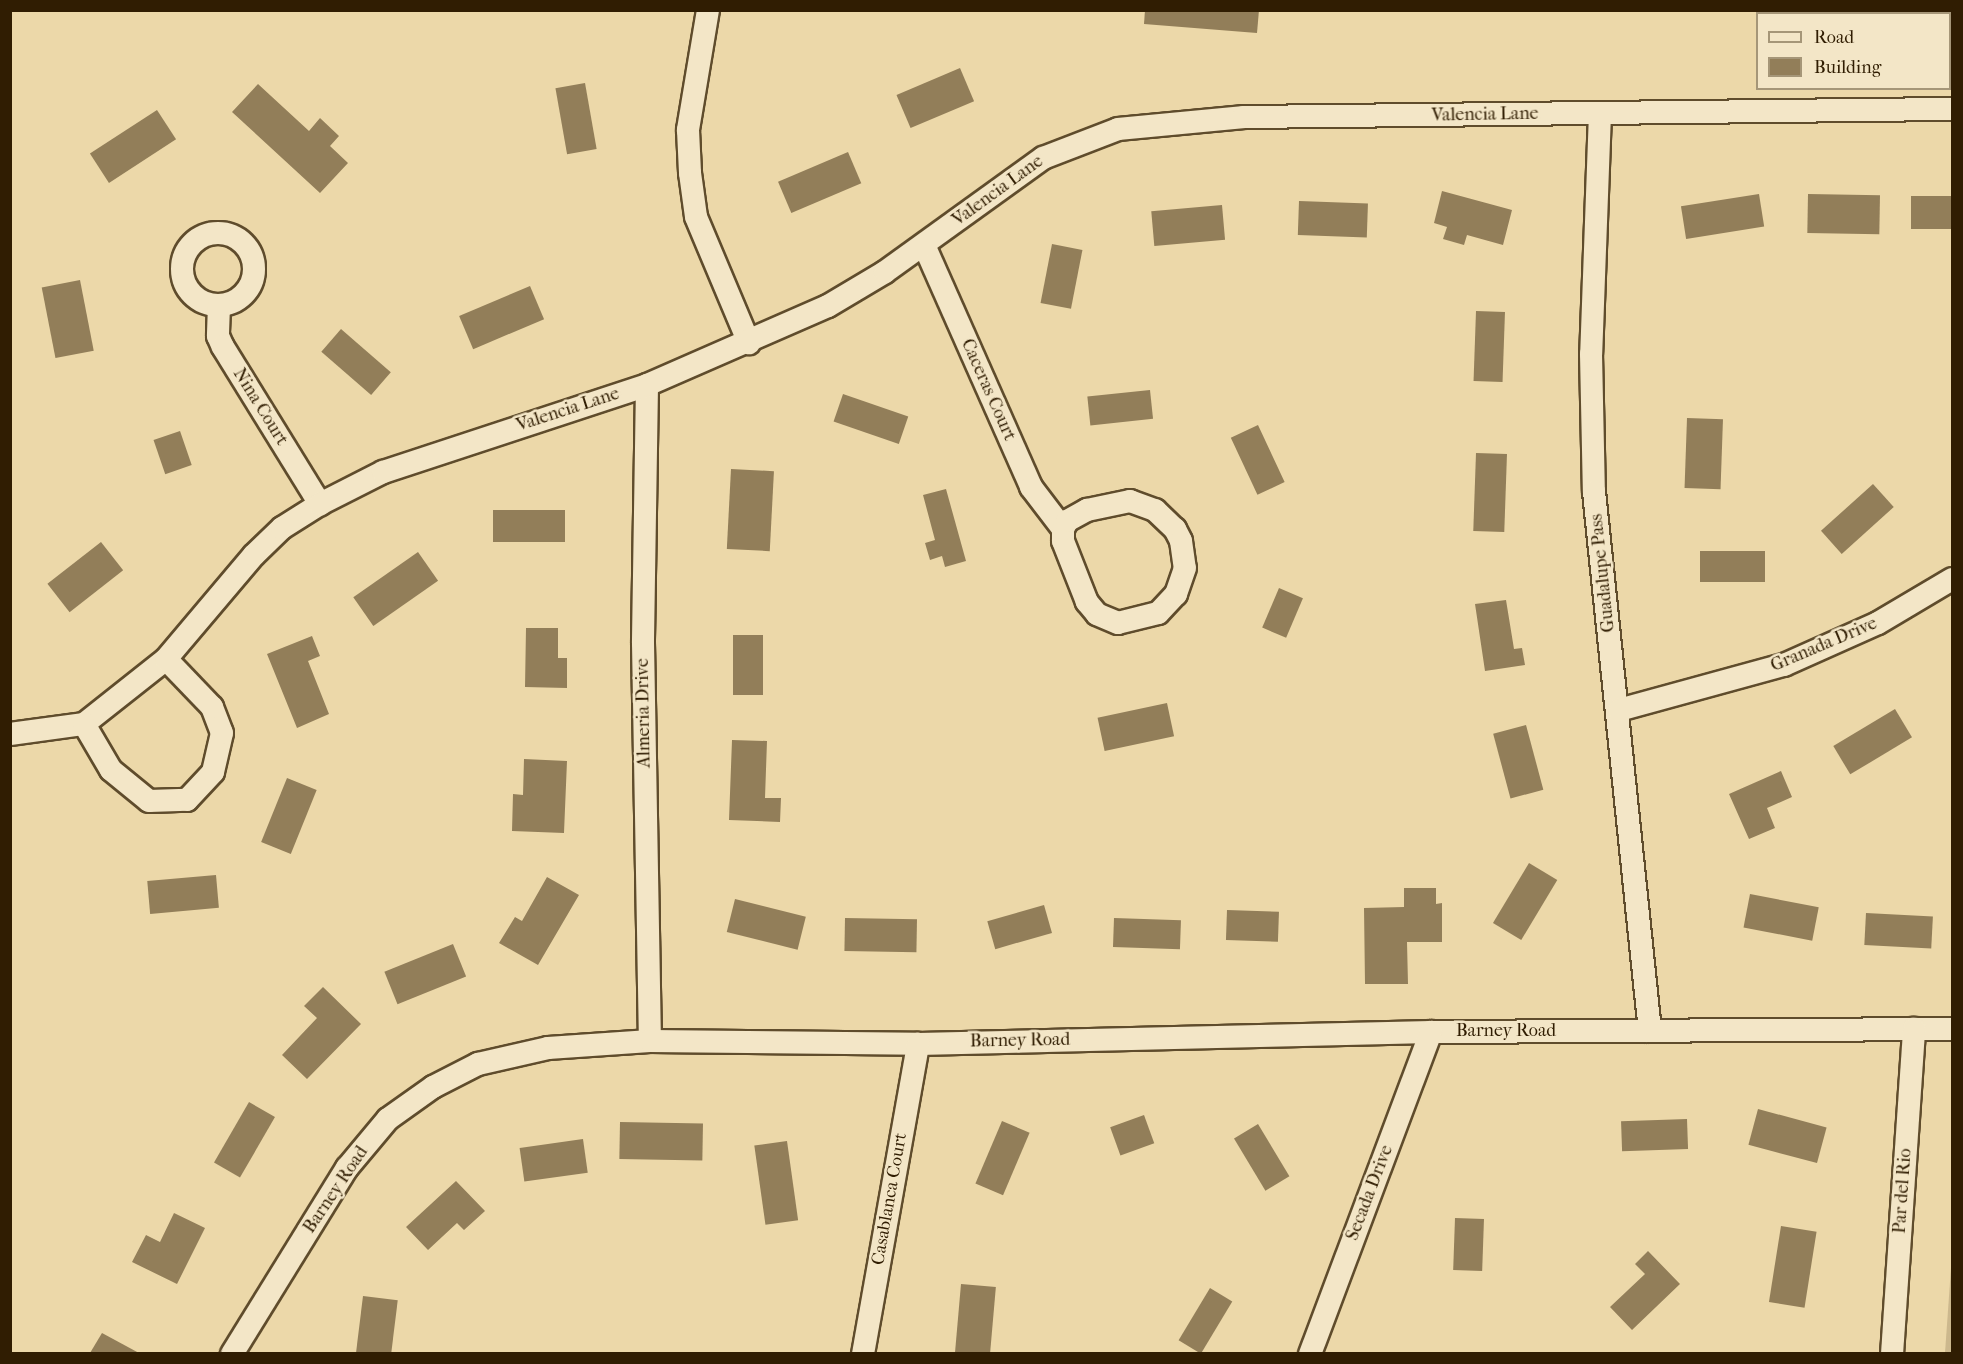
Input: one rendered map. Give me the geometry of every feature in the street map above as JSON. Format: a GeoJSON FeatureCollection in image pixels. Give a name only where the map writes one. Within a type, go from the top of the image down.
{"type":"FeatureCollection","features":[{"type":"Feature","properties":{"kind":"street"},"geometry":{"type":"LineString","coordinates":[[708,10],[688,130],[690,173],[696,217],[749,342]]}},
{"type":"Feature","properties":{"kind":"street","name":"Valencia Lane"},"geometry":{"type":"LineString","coordinates":[[10,734],[84,724],[112,706],[166,659],[254,555],[282,528],[320,504],[383,472],[647,385],[828,306],[924,245],[1043,158],[1118,129],[1244,117],[1953,109]]}},
{"type":"Feature","properties":{"kind":"street","name":"Guadalupe Pass"},"geometry":{"type":"LineString","coordinates":[[1600,113],[1591,354],[1594,492],[1619,710],[1650,1031]]}},
{"type":"Feature","properties":{"kind":"street","name":"Caceras Court"},"geometry":{"type":"LineString","coordinates":[[924,245],[1031,487],[1063,529],[1063,541],[1080,589],[1097,614],[1118,623],[1145,619],[1158,613],[1176,594],[1185,568],[1181,541],[1175,529],[1155,510],[1143,504],[1116,502],[1074,516],[1063,529]]}},
{"type":"Feature","properties":{"kind":"street","name":"Nina Court"},"geometry":{"type":"LineString","coordinates":[[219,305],[218,336],[223,347],[320,504]]}},
{"type":"Feature","properties":{"kind":"street","name":"Almeria Drive"},"geometry":{"type":"LineString","coordinates":[[647,385],[643,643],[650,1041]]}},
{"type":"Feature","properties":{"kind":"street","name":"Granada Drive"},"geometry":{"type":"LineString","coordinates":[[1619,710],[1784,665],[1878,623],[1953,579]]}},
{"type":"Feature","properties":{"kind":"street"},"geometry":{"type":"LineString","coordinates":[[84,724],[111,770],[149,801],[187,800],[213,772],[222,733],[212,707],[166,659]]}},
{"type":"Feature","properties":{"kind":"street","name":"Par del Rio"},"geometry":{"type":"LineString","coordinates":[[1892,1353],[1914,1029]]}},
{"type":"Feature","properties":{"kind":"street","name":"Barney Road"},"geometry":{"type":"LineString","coordinates":[[232,1353],[347,1168],[388,1119],[433,1087],[478,1064],[548,1048],[650,1041],[918,1044],[1431,1032],[1953,1029]]}},
{"type":"Feature","properties":{"kind":"street","name":"Secada Drive"},"geometry":{"type":"LineString","coordinates":[[1310,1353],[1431,1032]]}},
{"type":"Feature","properties":{"kind":"street","name":"Casablanca Court"},"geometry":{"type":"LineString","coordinates":[[863,1353],[918,1044]]}},
{"type":"Feature","properties":{"kind":"shaded area"},"geometry":{"type":"Polygon","coordinates":[[[1952,1254],[1952,1353],[1945,1353],[1952,1254]]]}},
{"type":"Feature","properties":{"kind":"building"},"geometry":{"type":"Polygon","coordinates":[[[1145,10],[1259,10],[1257,33],[1144,24],[1145,10]]]}},
{"type":"Feature","properties":{"kind":"building"},"geometry":{"type":"Polygon","coordinates":[[[960,68],[974,101],[911,128],[896,95],[960,68]]]}},
{"type":"Feature","properties":{"kind":"building"},"geometry":{"type":"Polygon","coordinates":[[[585,83],[597,149],[567,154],[555,88],[585,83]]]}},
{"type":"Feature","properties":{"kind":"building"},"geometry":{"type":"Polygon","coordinates":[[[258,84],[309,131],[320,118],[339,136],[330,146],[348,163],[320,193],[232,112],[258,84]]]}},
{"type":"Feature","properties":{"kind":"building"},"geometry":{"type":"Polygon","coordinates":[[[157,110],[176,139],[109,183],[90,154],[157,110]]]}},
{"type":"Feature","properties":{"kind":"building"},"geometry":{"type":"Polygon","coordinates":[[[848,152],[861,183],[791,213],[778,182],[848,152]]]}},
{"type":"Feature","properties":{"kind":"building"},"geometry":{"type":"Polygon","coordinates":[[[1442,191],[1512,210],[1503,245],[1467,235],[1464,245],[1443,239],[1447,227],[1434,223],[1442,191]]]}},
{"type":"Feature","properties":{"kind":"building"},"geometry":{"type":"Polygon","coordinates":[[[1759,194],[1764,227],[1686,239],[1681,206],[1759,194]]]}},
{"type":"Feature","properties":{"kind":"building"},"geometry":{"type":"Polygon","coordinates":[[[1808,194],[1880,195],[1879,234],[1807,233],[1808,194]]]}},
{"type":"Feature","properties":{"kind":"building"},"geometry":{"type":"Polygon","coordinates":[[[1911,196],[1952,196],[1952,229],[1911,229],[1911,196]]]}},
{"type":"Feature","properties":{"kind":"building"},"geometry":{"type":"Polygon","coordinates":[[[1299,201],[1368,203],[1367,237],[1298,235],[1299,201]]]}},
{"type":"Feature","properties":{"kind":"building"},"geometry":{"type":"Polygon","coordinates":[[[1222,205],[1225,240],[1154,246],[1151,211],[1222,205]]]}},
{"type":"Feature","properties":{"kind":"building"},"geometry":{"type":"Polygon","coordinates":[[[1052,244],[1082,250],[1071,309],[1041,303],[1052,244]]]}},
{"type":"Feature","properties":{"kind":"building"},"geometry":{"type":"Polygon","coordinates":[[[80,280],[94,351],[55,358],[42,287],[80,280]]]}},
{"type":"Feature","properties":{"kind":"building"},"geometry":{"type":"Polygon","coordinates":[[[530,286],[544,319],[473,349],[459,316],[530,286]]]}},
{"type":"Feature","properties":{"kind":"building"},"geometry":{"type":"Polygon","coordinates":[[[1476,311],[1505,312],[1503,382],[1474,381],[1476,311]]]}},
{"type":"Feature","properties":{"kind":"building"},"geometry":{"type":"Polygon","coordinates":[[[341,329],[391,372],[371,395],[321,352],[341,329]]]}},
{"type":"Feature","properties":{"kind":"building"},"geometry":{"type":"Polygon","coordinates":[[[1150,390],[1153,419],[1090,425],[1087,397],[1150,390]]]}},
{"type":"Feature","properties":{"kind":"building"},"geometry":{"type":"Polygon","coordinates":[[[843,394],[908,416],[899,444],[834,421],[843,394]]]}},
{"type":"Feature","properties":{"kind":"building"},"geometry":{"type":"Polygon","coordinates":[[[1687,418],[1723,419],[1721,489],[1685,488],[1687,418]]]}},
{"type":"Feature","properties":{"kind":"building"},"geometry":{"type":"Polygon","coordinates":[[[1258,425],[1285,482],[1257,495],[1231,438],[1258,425]]]}},
{"type":"Feature","properties":{"kind":"building"},"geometry":{"type":"Polygon","coordinates":[[[180,431],[192,465],[165,474],[154,440],[180,431]]]}},
{"type":"Feature","properties":{"kind":"building"},"geometry":{"type":"Polygon","coordinates":[[[1476,453],[1507,454],[1504,532],[1473,531],[1476,453]]]}},
{"type":"Feature","properties":{"kind":"building"},"geometry":{"type":"Polygon","coordinates":[[[731,469],[774,471],[770,551],[727,549],[731,469]]]}},
{"type":"Feature","properties":{"kind":"building"},"geometry":{"type":"Polygon","coordinates":[[[1873,484],[1894,507],[1842,554],[1821,531],[1873,484]]]}},
{"type":"Feature","properties":{"kind":"building"},"geometry":{"type":"Polygon","coordinates":[[[946,489],[966,561],[945,567],[942,556],[930,560],[925,543],[935,540],[923,495],[946,489]]]}},
{"type":"Feature","properties":{"kind":"building"},"geometry":{"type":"Polygon","coordinates":[[[493,510],[565,510],[565,542],[493,542],[493,510]]]}},
{"type":"Feature","properties":{"kind":"building"},"geometry":{"type":"Polygon","coordinates":[[[101,542],[123,570],[70,612],[47,584],[101,542]]]}},
{"type":"Feature","properties":{"kind":"building"},"geometry":{"type":"Polygon","coordinates":[[[1700,551],[1765,551],[1765,582],[1700,582],[1700,551]]]}},
{"type":"Feature","properties":{"kind":"building"},"geometry":{"type":"Polygon","coordinates":[[[418,552],[438,581],[373,626],[353,597],[418,552]]]}},
{"type":"Feature","properties":{"kind":"building"},"geometry":{"type":"Polygon","coordinates":[[[1279,588],[1303,598],[1286,638],[1262,628],[1279,588]]]}},
{"type":"Feature","properties":{"kind":"building"},"geometry":{"type":"Polygon","coordinates":[[[1506,600],[1514,649],[1522,648],[1525,665],[1485,671],[1475,604],[1506,600]]]}},
{"type":"Feature","properties":{"kind":"building"},"geometry":{"type":"Polygon","coordinates":[[[526,628],[558,628],[558,658],[567,658],[567,688],[525,687],[526,628]]]}},
{"type":"Feature","properties":{"kind":"building"},"geometry":{"type":"Polygon","coordinates":[[[733,635],[763,635],[763,695],[733,695],[733,635]]]}},
{"type":"Feature","properties":{"kind":"building"},"geometry":{"type":"Polygon","coordinates":[[[312,636],[320,656],[308,661],[329,714],[297,728],[267,654],[312,636]]]}},
{"type":"Feature","properties":{"kind":"building"},"geometry":{"type":"Polygon","coordinates":[[[1167,703],[1174,736],[1105,751],[1098,718],[1167,703]]]}},
{"type":"Feature","properties":{"kind":"building"},"geometry":{"type":"Polygon","coordinates":[[[1895,709],[1912,737],[1850,774],[1833,746],[1895,709]]]}},
{"type":"Feature","properties":{"kind":"building"},"geometry":{"type":"Polygon","coordinates":[[[1526,725],[1543,790],[1510,799],[1493,734],[1526,725]]]}},
{"type":"Feature","properties":{"kind":"building"},"geometry":{"type":"Polygon","coordinates":[[[732,740],[767,741],[765,798],[781,798],[780,822],[729,820],[732,740]]]}},
{"type":"Feature","properties":{"kind":"building"},"geometry":{"type":"Polygon","coordinates":[[[524,759],[567,761],[564,833],[512,831],[513,794],[523,795],[524,759]]]}},
{"type":"Feature","properties":{"kind":"building"},"geometry":{"type":"Polygon","coordinates":[[[1781,771],[1792,797],[1767,808],[1775,828],[1749,839],[1729,794],[1781,771]]]}},
{"type":"Feature","properties":{"kind":"building"},"geometry":{"type":"Polygon","coordinates":[[[287,778],[317,790],[291,854],[261,842],[287,778]]]}},
{"type":"Feature","properties":{"kind":"building"},"geometry":{"type":"Polygon","coordinates":[[[1529,863],[1557,880],[1521,940],[1493,923],[1529,863]]]}},
{"type":"Feature","properties":{"kind":"building"},"geometry":{"type":"Polygon","coordinates":[[[216,875],[219,908],[150,914],[147,881],[216,875]]]}},
{"type":"Feature","properties":{"kind":"building"},"geometry":{"type":"Polygon","coordinates":[[[547,877],[579,895],[538,965],[499,943],[515,917],[522,921],[547,877]]]}},
{"type":"Feature","properties":{"kind":"building"},"geometry":{"type":"Polygon","coordinates":[[[1404,888],[1436,888],[1436,904],[1442,903],[1442,942],[1407,942],[1408,984],[1365,984],[1364,908],[1404,907],[1404,888]]]}},
{"type":"Feature","properties":{"kind":"building"},"geometry":{"type":"Polygon","coordinates":[[[1750,894],[1819,907],[1812,941],[1744,927],[1750,894]]]}},
{"type":"Feature","properties":{"kind":"building"},"geometry":{"type":"Polygon","coordinates":[[[735,899],[806,917],[798,950],[727,932],[735,899]]]}},
{"type":"Feature","properties":{"kind":"building"},"geometry":{"type":"Polygon","coordinates":[[[1044,905],[1052,933],[995,949],[987,921],[1044,905]]]}},
{"type":"Feature","properties":{"kind":"building"},"geometry":{"type":"Polygon","coordinates":[[[1227,910],[1279,912],[1278,942],[1226,940],[1227,910]]]}},
{"type":"Feature","properties":{"kind":"building"},"geometry":{"type":"Polygon","coordinates":[[[1866,913],[1933,917],[1931,948],[1864,945],[1866,913]]]}},
{"type":"Feature","properties":{"kind":"building"},"geometry":{"type":"Polygon","coordinates":[[[845,918],[917,919],[916,952],[844,951],[845,918]]]}},
{"type":"Feature","properties":{"kind":"building"},"geometry":{"type":"Polygon","coordinates":[[[1114,918],[1181,920],[1180,949],[1113,947],[1114,918]]]}},
{"type":"Feature","properties":{"kind":"building"},"geometry":{"type":"Polygon","coordinates":[[[453,944],[466,976],[397,1004],[384,972],[453,944]]]}},
{"type":"Feature","properties":{"kind":"building"},"geometry":{"type":"Polygon","coordinates":[[[323,987],[361,1024],[307,1079],[282,1055],[317,1018],[304,1006],[323,987]]]}},
{"type":"Feature","properties":{"kind":"building"},"geometry":{"type":"Polygon","coordinates":[[[249,1102],[275,1117],[240,1178],[214,1163],[249,1102]]]}},
{"type":"Feature","properties":{"kind":"building"},"geometry":{"type":"Polygon","coordinates":[[[1758,1109],[1827,1127],[1817,1163],[1748,1145],[1758,1109]]]}},
{"type":"Feature","properties":{"kind":"building"},"geometry":{"type":"Polygon","coordinates":[[[1144,1115],[1154,1143],[1120,1156],[1110,1127],[1144,1115]]]}},
{"type":"Feature","properties":{"kind":"building"},"geometry":{"type":"Polygon","coordinates":[[[1687,1119],[1688,1149],[1622,1151],[1621,1121],[1687,1119]]]}},
{"type":"Feature","properties":{"kind":"building"},"geometry":{"type":"Polygon","coordinates":[[[1002,1121],[1030,1133],[1003,1195],[975,1184],[1002,1121]]]}},
{"type":"Feature","properties":{"kind":"building"},"geometry":{"type":"Polygon","coordinates":[[[620,1122],[703,1123],[702,1160],[619,1159],[620,1122]]]}},
{"type":"Feature","properties":{"kind":"building"},"geometry":{"type":"Polygon","coordinates":[[[1258,1124],[1289,1176],[1265,1191],[1234,1138],[1258,1124]]]}},
{"type":"Feature","properties":{"kind":"building"},"geometry":{"type":"Polygon","coordinates":[[[583,1139],[588,1173],[524,1182],[520,1148],[583,1139]]]}},
{"type":"Feature","properties":{"kind":"building"},"geometry":{"type":"Polygon","coordinates":[[[787,1141],[798,1220],[765,1225],[754,1146],[787,1141]]]}},
{"type":"Feature","properties":{"kind":"building"},"geometry":{"type":"Polygon","coordinates":[[[456,1181],[485,1211],[464,1230],[457,1223],[428,1250],[406,1227],[456,1181]]]}},
{"type":"Feature","properties":{"kind":"building"},"geometry":{"type":"Polygon","coordinates":[[[174,1213],[205,1228],[177,1284],[132,1262],[146,1235],[160,1242],[174,1213]]]}},
{"type":"Feature","properties":{"kind":"building"},"geometry":{"type":"Polygon","coordinates":[[[1455,1218],[1484,1219],[1482,1271],[1453,1270],[1455,1218]]]}},
{"type":"Feature","properties":{"kind":"building"},"geometry":{"type":"Polygon","coordinates":[[[1781,1226],[1817,1232],[1805,1308],[1769,1302],[1781,1226]]]}},
{"type":"Feature","properties":{"kind":"building"},"geometry":{"type":"Polygon","coordinates":[[[1648,1251],[1680,1284],[1632,1330],[1610,1307],[1645,1274],[1635,1264],[1648,1251]]]}},
{"type":"Feature","properties":{"kind":"building"},"geometry":{"type":"Polygon","coordinates":[[[961,1284],[996,1287],[990,1354],[955,1353],[961,1284]]]}},
{"type":"Feature","properties":{"kind":"building"},"geometry":{"type":"Polygon","coordinates":[[[1210,1288],[1232,1301],[1201,1354],[1179,1340],[1210,1288]]]}},
{"type":"Feature","properties":{"kind":"building"},"geometry":{"type":"Polygon","coordinates":[[[363,1296],[398,1300],[391,1354],[356,1353],[363,1296]]]}},
{"type":"Feature","properties":{"kind":"building"},"geometry":{"type":"Polygon","coordinates":[[[102,1333],[139,1353],[90,1353],[102,1333]]]}}]}
